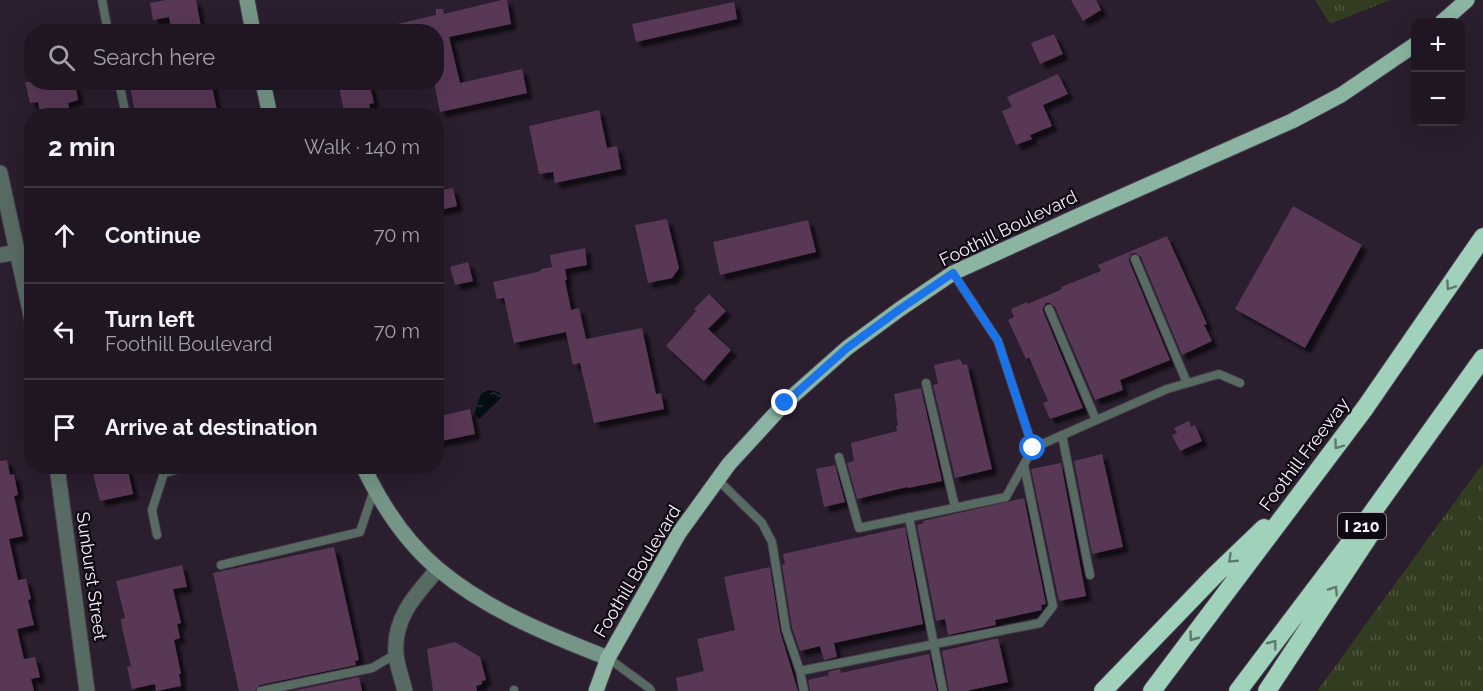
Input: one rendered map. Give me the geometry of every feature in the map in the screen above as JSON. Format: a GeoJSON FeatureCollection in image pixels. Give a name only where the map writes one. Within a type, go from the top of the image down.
{"type":"FeatureCollection","features":[{"type":"Feature","properties":{"kind":"highway","name":"Foothill Freeway"},"geometry":{"type":"LineString","coordinates":[[1152,691],[1365,408],[1483,237]]}},
{"type":"Feature","properties":{"kind":"highway","name":"I 210"},"geometry":{"type":"LineString","coordinates":[[1238,691],[1359,531],[1483,358]]}},
{"type":"Feature","properties":{"kind":"highway"},"geometry":{"type":"LineString","coordinates":[[1267,691],[1483,363]]}},
{"type":"Feature","properties":{"kind":"highway"},"geometry":{"type":"LineString","coordinates":[[1103,691],[1214,576],[1304,490]]}},
{"type":"Feature","properties":{"kind":"main road"},"geometry":{"type":"LineString","coordinates":[[247,0],[252,24]]}},
{"type":"Feature","properties":{"kind":"main road"},"geometry":{"type":"LineString","coordinates":[[1447,18],[1467,0]]}},
{"type":"Feature","properties":{"kind":"main road","name":"Foothill Boulevard"},"geometry":{"type":"LineString","coordinates":[[596,691],[608,658],[679,533],[729,464],[785,403],[847,348],[953,273],[1292,121],[1341,95],[1411,47]]}},
{"type":"Feature","properties":{"kind":"main road"},"geometry":{"type":"LineString","coordinates":[[265,90],[268,108]]}},
{"type":"Feature","properties":{"kind":"main road"},"geometry":{"type":"LineString","coordinates":[[367,474],[374,490],[404,534],[438,569],[472,594],[542,632],[608,658]]}},
{"type":"Feature","properties":{"kind":"street"},"geometry":{"type":"LineString","coordinates":[[0,173],[24,281]]}},
{"type":"Feature","properties":{"kind":"street"},"geometry":{"type":"LineString","coordinates":[[0,255],[18,252]]}},
{"type":"Feature","properties":{"kind":"street","name":"Sunburst Street"},"geometry":{"type":"LineString","coordinates":[[58,474],[87,691]]}},
{"type":"Feature","properties":{"kind":"street"},"geometry":{"type":"LineString","coordinates":[[405,691],[396,654],[399,626],[410,602],[438,569]]}},
{"type":"Feature","properties":{"kind":"lane"},"geometry":{"type":"LineString","coordinates":[[102,0],[106,24]]}},
{"type":"Feature","properties":{"kind":"lane"},"geometry":{"type":"LineString","coordinates":[[121,90],[124,108]]}},
{"type":"Feature","properties":{"kind":"lane"},"geometry":{"type":"LineString","coordinates":[[1135,259],[1187,383]]}},
{"type":"Feature","properties":{"kind":"lane"},"geometry":{"type":"LineString","coordinates":[[953,273],[998,341],[1033,448]]}},
{"type":"Feature","properties":{"kind":"lane"},"geometry":{"type":"LineString","coordinates":[[1049,309],[1096,420]]}},
{"type":"Feature","properties":{"kind":"lane"},"geometry":{"type":"LineString","coordinates":[[839,457],[859,528],[1006,497],[1033,448],[1167,389],[1219,374],[1240,383]]}},
{"type":"Feature","properties":{"kind":"lane"},"geometry":{"type":"LineString","coordinates":[[926,383],[955,507]]}},
{"type":"Feature","properties":{"kind":"lane"},"geometry":{"type":"LineString","coordinates":[[1062,435],[1090,575]]}},
{"type":"Feature","properties":{"kind":"lane"},"geometry":{"type":"LineString","coordinates":[[800,671],[1040,623],[1053,606],[1024,465]]}},
{"type":"Feature","properties":{"kind":"lane"},"geometry":{"type":"LineString","coordinates":[[157,535],[152,510],[162,474]]}},
{"type":"Feature","properties":{"kind":"lane"},"geometry":{"type":"LineString","coordinates":[[718,480],[762,523],[772,542],[786,630],[800,671],[804,691]]}},
{"type":"Feature","properties":{"kind":"lane"},"geometry":{"type":"LineString","coordinates":[[221,565],[360,532],[374,490]]}},
{"type":"Feature","properties":{"kind":"lane"},"geometry":{"type":"LineString","coordinates":[[909,517],[943,691]]}},
{"type":"Feature","properties":{"kind":"lane"},"geometry":{"type":"LineString","coordinates":[[261,691],[372,668],[396,654]]}},
{"type":"Feature","properties":{"kind":"lane"},"geometry":{"type":"LineString","coordinates":[[608,658],[651,691]]}},
{"type":"Feature","properties":{"kind":"green space"},"geometry":{"type":"Polygon","coordinates":[[[1315,0],[1390,0],[1330,24],[1315,0]]]}},
{"type":"Feature","properties":{"kind":"green space"},"geometry":{"type":"Polygon","coordinates":[[[1483,463],[1483,691],[1317,691],[1483,463]]]}},
{"type":"Feature","properties":{"kind":"water"},"geometry":{"type":"Polygon","coordinates":[[[488,390],[499,392],[501,398],[479,419],[474,414],[481,394],[488,390]]]}},
{"type":"Feature","properties":{"kind":"building"},"geometry":{"type":"Polygon","coordinates":[[[166,0],[196,0],[200,24],[170,24],[169,17],[153,20],[150,3],[166,0]]]}},
{"type":"Feature","properties":{"kind":"building"},"geometry":{"type":"Polygon","coordinates":[[[507,0],[511,24],[449,37],[460,83],[522,69],[527,93],[444,111],[444,108],[439,108],[436,90],[444,90],[444,24],[397,24],[436,15],[436,9],[443,9],[444,14],[507,0]]]}},
{"type":"Feature","properties":{"kind":"building"},"geometry":{"type":"Polygon","coordinates":[[[1071,0],[1096,0],[1101,10],[1083,21],[1071,0]]]}},
{"type":"Feature","properties":{"kind":"building"},"geometry":{"type":"Polygon","coordinates":[[[734,2],[737,19],[636,42],[632,24],[734,2]]]}},
{"type":"Feature","properties":{"kind":"building"},"geometry":{"type":"Polygon","coordinates":[[[1054,34],[1063,54],[1040,64],[1031,43],[1054,34]]]}},
{"type":"Feature","properties":{"kind":"building"},"geometry":{"type":"Polygon","coordinates":[[[1058,74],[1068,94],[1043,105],[1052,126],[1030,135],[1032,139],[1016,145],[1002,111],[1012,107],[1007,97],[1058,74]]]}},
{"type":"Feature","properties":{"kind":"building"},"geometry":{"type":"Polygon","coordinates":[[[27,90],[76,90],[78,100],[68,103],[69,108],[39,108],[38,102],[30,103],[27,90]]]}},
{"type":"Feature","properties":{"kind":"building"},"geometry":{"type":"Polygon","coordinates":[[[131,90],[213,90],[217,108],[134,108],[131,90]]]}},
{"type":"Feature","properties":{"kind":"building"},"geometry":{"type":"Polygon","coordinates":[[[340,90],[371,90],[374,103],[369,104],[370,108],[343,108],[340,90]]]}},
{"type":"Feature","properties":{"kind":"building"},"geometry":{"type":"Polygon","coordinates":[[[599,110],[607,148],[617,146],[621,169],[555,183],[553,172],[539,174],[529,126],[599,110]]]}},
{"type":"Feature","properties":{"kind":"building"},"geometry":{"type":"Polygon","coordinates":[[[453,188],[457,206],[444,209],[444,190],[453,188]]]}},
{"type":"Feature","properties":{"kind":"building"},"geometry":{"type":"Polygon","coordinates":[[[1293,206],[1362,245],[1305,348],[1235,309],[1293,206]]]}},
{"type":"Feature","properties":{"kind":"building"},"geometry":{"type":"Polygon","coordinates":[[[667,219],[679,268],[672,278],[648,283],[635,225],[667,219]]]}},
{"type":"Feature","properties":{"kind":"building"},"geometry":{"type":"Polygon","coordinates":[[[808,220],[816,252],[720,275],[713,242],[808,220]]]}},
{"type":"Feature","properties":{"kind":"building"},"geometry":{"type":"Polygon","coordinates":[[[1167,236],[1207,324],[1204,325],[1212,341],[1182,355],[1141,257],[1132,253],[1129,261],[1170,360],[1120,380],[1123,390],[1095,400],[1055,307],[1046,303],[1043,311],[1083,408],[1050,419],[1043,403],[1048,401],[1029,357],[1026,359],[1008,320],[1014,317],[1011,309],[1027,302],[1028,304],[1062,289],[1061,287],[1101,271],[1098,265],[1167,236]]]}},
{"type":"Feature","properties":{"kind":"building"},"geometry":{"type":"Polygon","coordinates":[[[585,248],[587,265],[565,269],[571,310],[579,308],[586,339],[642,328],[656,394],[661,393],[664,409],[594,423],[580,363],[573,365],[566,332],[514,343],[504,298],[497,299],[493,282],[552,267],[550,255],[585,248]]]}},
{"type":"Feature","properties":{"kind":"building"},"geometry":{"type":"Polygon","coordinates":[[[468,262],[473,281],[455,285],[450,267],[468,262]]]}},
{"type":"Feature","properties":{"kind":"building"},"geometry":{"type":"Polygon","coordinates":[[[709,294],[726,311],[708,329],[731,350],[704,381],[666,346],[696,311],[694,309],[709,294]]]}},
{"type":"Feature","properties":{"kind":"building"},"geometry":{"type":"Polygon","coordinates":[[[960,359],[963,365],[967,364],[992,469],[955,478],[933,385],[938,384],[934,365],[960,359]]]}},
{"type":"Feature","properties":{"kind":"building"},"geometry":{"type":"Polygon","coordinates":[[[921,388],[942,481],[857,499],[847,463],[854,461],[851,443],[897,431],[894,394],[921,388]]]}},
{"type":"Feature","properties":{"kind":"building"},"geometry":{"type":"Polygon","coordinates":[[[470,409],[475,434],[444,440],[444,415],[470,409]]]}},
{"type":"Feature","properties":{"kind":"building"},"geometry":{"type":"Polygon","coordinates":[[[1189,421],[1191,427],[1195,425],[1202,441],[1180,451],[1172,435],[1177,433],[1174,428],[1189,421]]]}},
{"type":"Feature","properties":{"kind":"building"},"geometry":{"type":"Polygon","coordinates":[[[1102,454],[1123,547],[1092,554],[1074,461],[1102,454]]]}},
{"type":"Feature","properties":{"kind":"building"},"geometry":{"type":"Polygon","coordinates":[[[7,460],[10,475],[14,474],[18,495],[14,496],[23,536],[9,539],[18,580],[26,579],[34,625],[17,629],[24,659],[35,657],[40,677],[31,679],[34,691],[0,691],[0,461],[7,460]]]}},
{"type":"Feature","properties":{"kind":"building"},"geometry":{"type":"Polygon","coordinates":[[[1061,463],[1086,596],[1059,601],[1031,469],[1061,463]]]}},
{"type":"Feature","properties":{"kind":"building"},"geometry":{"type":"Polygon","coordinates":[[[835,465],[845,502],[824,507],[816,469],[835,465]]]}},
{"type":"Feature","properties":{"kind":"building"},"geometry":{"type":"Polygon","coordinates":[[[93,474],[129,474],[133,494],[100,501],[93,474]]]}},
{"type":"Feature","properties":{"kind":"building"},"geometry":{"type":"Polygon","coordinates":[[[1024,498],[1046,604],[1041,605],[1042,610],[995,620],[996,625],[948,635],[945,619],[936,621],[917,525],[924,523],[923,521],[1024,498]]]}},
{"type":"Feature","properties":{"kind":"building"},"geometry":{"type":"Polygon","coordinates":[[[905,527],[923,624],[834,643],[837,657],[824,660],[820,646],[800,651],[792,628],[782,565],[785,564],[783,554],[905,527]]]}},
{"type":"Feature","properties":{"kind":"building"},"geometry":{"type":"Polygon","coordinates":[[[334,547],[359,660],[355,661],[356,665],[260,685],[255,691],[239,691],[213,573],[334,547]]]}},
{"type":"Feature","properties":{"kind":"building"},"geometry":{"type":"Polygon","coordinates":[[[182,565],[187,587],[173,589],[181,623],[177,624],[180,638],[174,640],[181,674],[179,674],[181,686],[156,691],[155,684],[132,689],[127,667],[131,666],[121,619],[125,618],[116,581],[182,565]]]}},
{"type":"Feature","properties":{"kind":"building"},"geometry":{"type":"Polygon","coordinates":[[[770,567],[780,631],[798,691],[678,691],[676,678],[704,671],[697,639],[735,630],[724,577],[770,567]]]}},
{"type":"Feature","properties":{"kind":"building"},"geometry":{"type":"Polygon","coordinates":[[[998,638],[1008,682],[966,691],[949,691],[942,651],[998,638]]]}},
{"type":"Feature","properties":{"kind":"building"},"geometry":{"type":"Polygon","coordinates":[[[455,642],[480,657],[486,680],[476,686],[477,691],[433,691],[427,649],[455,642]]]}},
{"type":"Feature","properties":{"kind":"building"},"geometry":{"type":"Polygon","coordinates":[[[929,654],[937,691],[810,691],[808,680],[829,675],[828,672],[840,669],[841,673],[929,654]]]}},
{"type":"Feature","properties":{"kind":"building"},"geometry":{"type":"Polygon","coordinates":[[[359,677],[362,691],[292,691],[359,677]]]}},
{"type":"Feature","properties":{"kind":"route"},"geometry":{"type":"LineString","coordinates":[[785,403],[847,348],[953,273],[998,341],[1033,448]]}}]}
